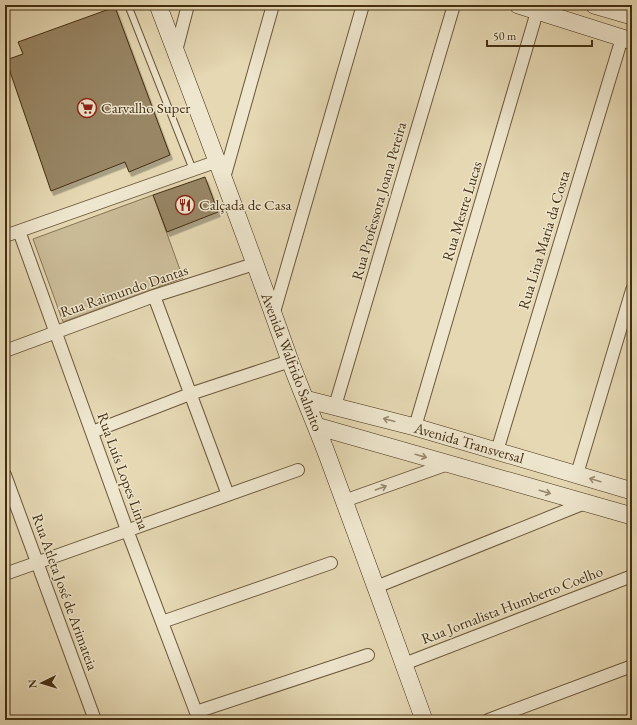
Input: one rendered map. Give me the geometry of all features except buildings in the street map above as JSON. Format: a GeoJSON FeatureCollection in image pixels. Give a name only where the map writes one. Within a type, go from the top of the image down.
{"type":"FeatureCollection","features":[{"type":"Feature","properties":{"kind":"street","name":"Avenida Walfrido Salmito"},"geometry":{"type":"LineString","coordinates":[[158,5],[218,161],[254,264],[274,312],[290,361],[344,501],[424,720]]}},
{"type":"Feature","properties":{"kind":"street"},"geometry":{"type":"LineString","coordinates":[[176,51],[188,5]]}},
{"type":"Feature","properties":{"kind":"street"},"geometry":{"type":"LineString","coordinates":[[224,178],[273,5]]}},
{"type":"Feature","properties":{"kind":"street"},"geometry":{"type":"LineString","coordinates":[[274,312],[363,5]]}},
{"type":"Feature","properties":{"kind":"street","name":"Rua Professora Joana Pereira"},"geometry":{"type":"LineString","coordinates":[[335,406],[454,5]]}},
{"type":"Feature","properties":{"kind":"street"},"geometry":{"type":"LineString","coordinates":[[518,5],[539,8],[627,40]]}},
{"type":"Feature","properties":{"kind":"street"},"geometry":{"type":"LineString","coordinates":[[594,5],[632,16]]}},
{"type":"Feature","properties":{"kind":"street","name":"Rua Mestre Lucas"},"geometry":{"type":"LineString","coordinates":[[415,427],[539,8]]}},
{"type":"Feature","properties":{"kind":"street","name":"Rua Lina Maria da Costa"},"geometry":{"type":"LineString","coordinates":[[497,451],[627,40]]}},
{"type":"Feature","properties":{"kind":"street"},"geometry":{"type":"LineString","coordinates":[[5,236],[218,161]]}},
{"type":"Feature","properties":{"kind":"street","name":"Rua Luís Lopes Lima"},"geometry":{"type":"LineString","coordinates":[[19,231],[127,530],[197,716]]}},
{"type":"Feature","properties":{"kind":"street","name":"Rua Raimundo Dantas"},"geometry":{"type":"LineString","coordinates":[[5,351],[154,296],[254,264]]}},
{"type":"Feature","properties":{"kind":"street"},"geometry":{"type":"LineString","coordinates":[[577,474],[632,290]]}},
{"type":"Feature","properties":{"kind":"street"},"geometry":{"type":"LineString","coordinates":[[154,296],[228,495]]}},
{"type":"Feature","properties":{"kind":"street"},"geometry":{"type":"LineString","coordinates":[[92,432],[190,394],[290,361]]}},
{"type":"Feature","properties":{"kind":"street","name":"Avenida Transversal"},"geometry":{"type":"LineString","coordinates":[[305,399],[415,427],[632,491]]}},
{"type":"Feature","properties":{"kind":"street","name":"Avenida Transversal"},"geometry":{"type":"LineString","coordinates":[[316,426],[632,516]]}},
{"type":"Feature","properties":{"kind":"street"},"geometry":{"type":"LineString","coordinates":[[344,501],[448,464]]}},
{"type":"Feature","properties":{"kind":"street"},"geometry":{"type":"LineString","coordinates":[[5,574],[298,470]]}},
{"type":"Feature","properties":{"kind":"street","name":"Rua Atleta José de Arimateia"},"geometry":{"type":"LineString","coordinates":[[5,475],[95,720]]}},
{"type":"Feature","properties":{"kind":"street"},"geometry":{"type":"LineString","coordinates":[[376,587],[585,503]]}},
{"type":"Feature","properties":{"kind":"street"},"geometry":{"type":"LineString","coordinates":[[162,622],[332,563]]}},
{"type":"Feature","properties":{"kind":"street","name":"Rua Jornalista Humberto Coelho"},"geometry":{"type":"LineString","coordinates":[[404,664],[632,576]]}},
{"type":"Feature","properties":{"kind":"street"},"geometry":{"type":"LineString","coordinates":[[197,716],[368,655]]}},
{"type":"Feature","properties":{"kind":"street"},"geometry":{"type":"LineString","coordinates":[[488,720],[632,666]]}},
{"type":"Feature","properties":{"kind":"lane"},"geometry":{"type":"LineString","coordinates":[[128,5],[193,170]]}},
{"type":"Feature","properties":{"kind":"shaded area"},"geometry":{"type":"Polygon","coordinates":[[[153,195],[183,278],[63,322],[33,239],[153,195]]]}},
{"type":"Feature","properties":{"kind":"place","name":"Carvalho Super"},"geometry":{"type":"Point","coordinates":[87,108]}},
{"type":"Feature","properties":{"kind":"place","name":"Calçada de Casa"},"geometry":{"type":"Point","coordinates":[185,205]}}]}
